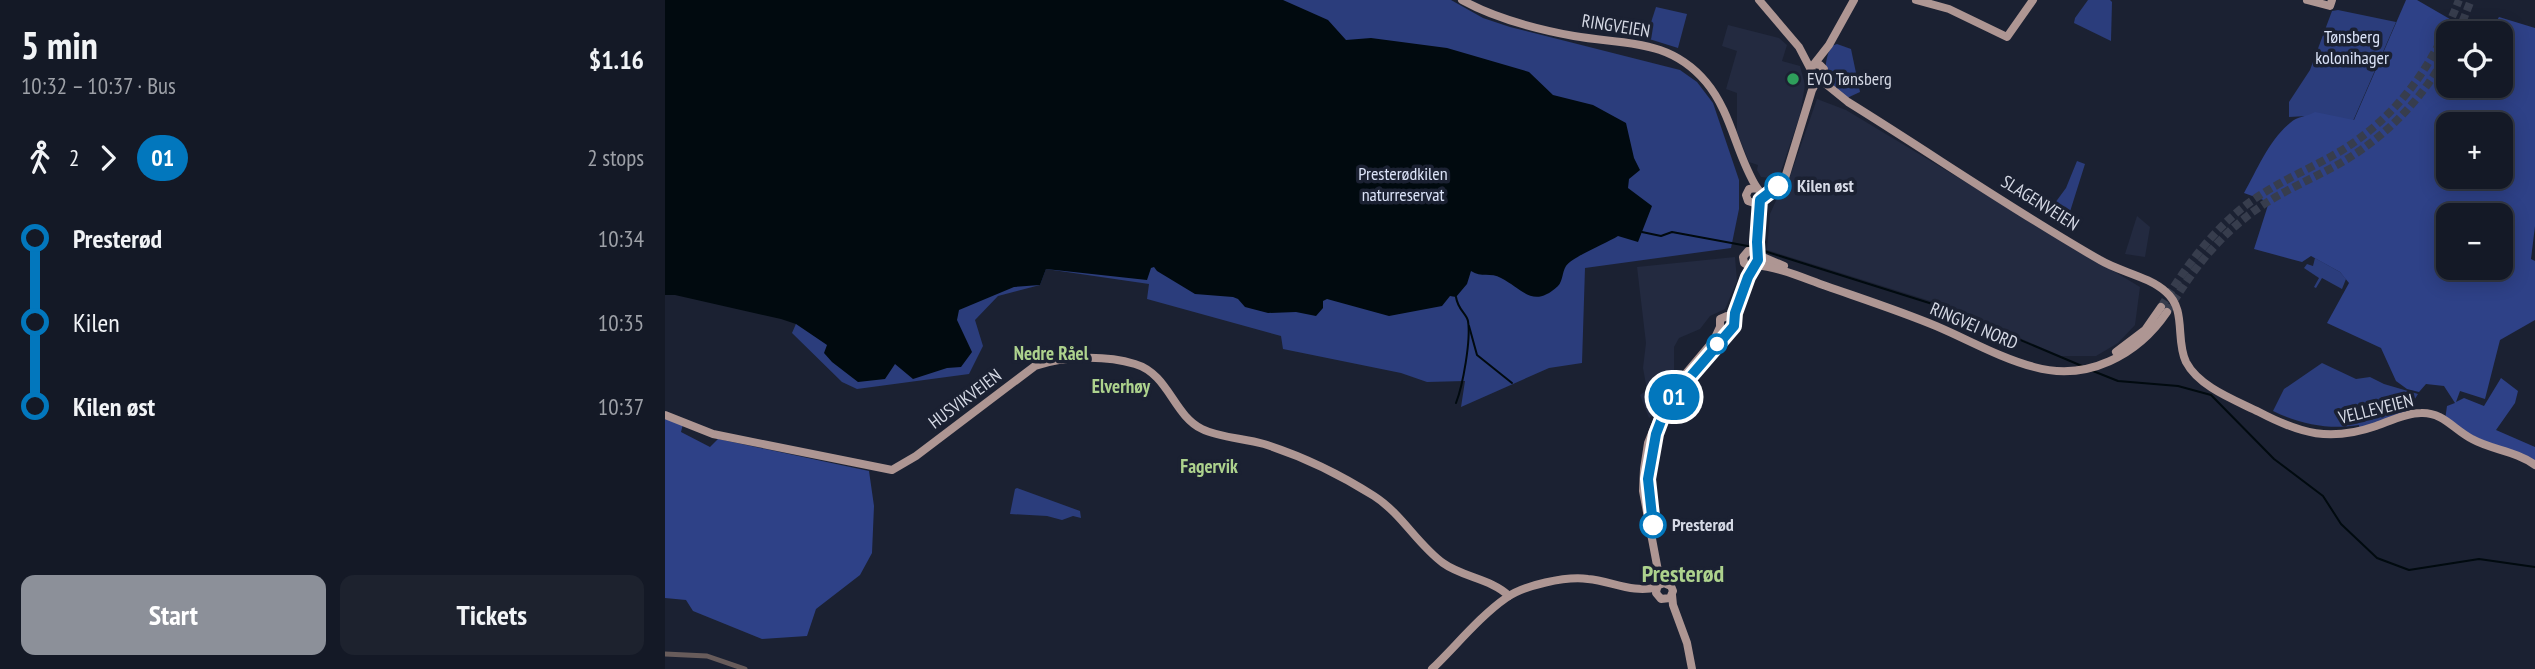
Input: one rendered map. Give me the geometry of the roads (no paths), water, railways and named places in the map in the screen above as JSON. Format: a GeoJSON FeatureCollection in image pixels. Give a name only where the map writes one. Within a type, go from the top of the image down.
{"type":"FeatureCollection","features":[{"type":"Feature","properties":{"kind":"main road","name":"RINGVEIEN"},"geometry":{"type":"LineString","coordinates":[[1462,0],[1493,14],[1539,27],[1576,36],[1636,43],[1668,53],[1687,64],[1706,82],[1718,100],[1762,194],[1754,253]]}},
{"type":"Feature","properties":{"kind":"main road","name":"SLAGENVEIEN"},"geometry":{"type":"LineString","coordinates":[[1759,0],[1835,92],[2100,260],[2162,288],[2178,310],[2181,347],[2188,365]]}},
{"type":"Feature","properties":{"kind":"main road"},"geometry":{"type":"LineString","coordinates":[[1818,71],[1785,178],[1754,203],[1748,196],[1751,188],[1772,186],[1782,176],[1818,71],[1854,0]]}},
{"type":"Feature","properties":{"kind":"main road"},"geometry":{"type":"LineString","coordinates":[[1916,0],[1949,9],[2007,37],[2033,0]]}},
{"type":"Feature","properties":{"kind":"main road"},"geometry":{"type":"LineString","coordinates":[[2307,0],[2331,3]]}},
{"type":"Feature","properties":{"kind":"main road","name":"RINGVEIEN"},"geometry":{"type":"LineString","coordinates":[[1730,128],[1746,178],[1754,217],[1754,253]]}},
{"type":"Feature","properties":{"kind":"main road"},"geometry":{"type":"LineString","coordinates":[[1688,648],[1659,592],[1659,576],[1644,499],[1644,469],[1648,443],[1668,397],[1714,340],[1720,327],[1720,319],[1731,308],[1744,262],[1742,257],[1754,253]]}},
{"type":"Feature","properties":{"kind":"main road"},"geometry":{"type":"LineString","coordinates":[[1692,669],[1672,595],[1673,589],[1668,583],[1649,496],[1649,466],[1653,443],[1664,413],[1678,391],[1734,326],[1754,253]]}},
{"type":"Feature","properties":{"kind":"main road","name":"RINGVEI NORD"},"geometry":{"type":"LineString","coordinates":[[1754,253],[1917,313],[2031,361],[2087,367]]}},
{"type":"Feature","properties":{"kind":"main road","name":"RINGVEI NORD"},"geometry":{"type":"LineString","coordinates":[[1754,253],[1796,275],[1903,313],[2033,367],[2064,371],[2117,358],[2151,332],[2164,309]]}},
{"type":"Feature","properties":{"kind":"main road"},"geometry":{"type":"LineString","coordinates":[[1725,316],[1734,320]]}},
{"type":"Feature","properties":{"kind":"main road"},"geometry":{"type":"LineString","coordinates":[[1720,327],[1729,331]]}},
{"type":"Feature","properties":{"kind":"main road","name":"HUSVIKVEIEN"},"geometry":{"type":"LineString","coordinates":[[665,415],[713,433],[892,470],[916,456],[1035,366],[1059,361],[1117,359],[1149,370],[1163,383],[1190,421],[1201,429],[1278,450],[1327,470],[1374,496],[1394,512],[1442,563],[1499,588],[1509,596]]}},
{"type":"Feature","properties":{"kind":"main road","name":"VELLEVEIEN"},"geometry":{"type":"LineString","coordinates":[[2188,365],[2197,376],[2220,391],[2275,420],[2308,432],[2338,436],[2414,414],[2432,414],[2473,440],[2515,454],[2535,466]]}},
{"type":"Feature","properties":{"kind":"main road"},"geometry":{"type":"LineString","coordinates":[[1433,669],[1509,596],[1528,588],[1567,579],[1592,579],[1672,595]]}},
{"type":"Feature","properties":{"kind":"main road"},"geometry":{"type":"LineString","coordinates":[[1659,592],[1668,583]]}},
{"type":"Feature","properties":{"kind":"street"},"geometry":{"type":"LineString","coordinates":[[665,654],[707,656],[745,669]]}},
{"type":"Feature","properties":{"kind":"waterway"},"geometry":{"type":"LineString","coordinates":[[1642,232],[1661,236],[1672,232],[1753,247]]}},
{"type":"Feature","properties":{"kind":"waterway"},"geometry":{"type":"LineString","coordinates":[[1761,250],[1942,307],[2082,366]]}},
{"type":"Feature","properties":{"kind":"waterway"},"geometry":{"type":"LineString","coordinates":[[1456,297],[1467,318],[1469,329],[1466,362],[1456,403]]}},
{"type":"Feature","properties":{"kind":"waterway"},"geometry":{"type":"LineString","coordinates":[[1469,326],[1477,355],[1512,383]]}},
{"type":"Feature","properties":{"kind":"waterway"},"geometry":{"type":"LineString","coordinates":[[2093,371],[2118,381],[2178,386],[2211,395],[2274,459],[2323,496],[2341,524],[2377,558],[2409,570],[2479,559],[2535,567]]}},
{"type":"Feature","properties":{"kind":"tunnel"},"geometry":{"type":"LineString","coordinates":[[2161,307],[2199,252],[2233,216],[2268,190],[2360,138],[2397,105],[2426,67],[2459,0]]}},
{"type":"Feature","properties":{"kind":"tunnel"},"geometry":{"type":"LineString","coordinates":[[2463,21],[2471,0]]}},
{"type":"Feature","properties":{"kind":"tunnel"},"geometry":{"type":"LineString","coordinates":[[2167,312],[2202,261],[2233,228],[2267,202],[2337,165],[2371,143],[2414,102],[2436,73]]}},
{"type":"Feature","properties":{"kind":"place","name":"EVO Tønsberg"},"geometry":{"type":"Point","coordinates":[1793,79]}},
{"type":"Feature","properties":{"kind":"place","name":"Kilen øst"},"geometry":{"type":"Point","coordinates":[1778,186]}},
{"type":"Feature","properties":{"kind":"place","name":"Presterød"},"geometry":{"type":"Point","coordinates":[1653,525]}},
{"type":"Feature","properties":{"kind":"district","name":"Nedre Råel"},"geometry":{"type":"Point","coordinates":[1051,353]}},
{"type":"Feature","properties":{"kind":"district","name":"Elverhøy"},"geometry":{"type":"Point","coordinates":[1121,386]}},
{"type":"Feature","properties":{"kind":"district","name":"Fagervik"},"geometry":{"type":"Point","coordinates":[1209,466]}},
{"type":"Feature","properties":{"kind":"district","name":"Presterød"},"geometry":{"type":"Point","coordinates":[1683,574]}},
{"type":"Feature","properties":{"kind":"park label","name":"Tønsberg kolonihager"},"geometry":{"type":"Point","coordinates":[2352,47]}},
{"type":"Feature","properties":{"kind":"park label","name":"Presterødkilen naturreservat"},"geometry":{"type":"Point","coordinates":[1403,184]}}]}
